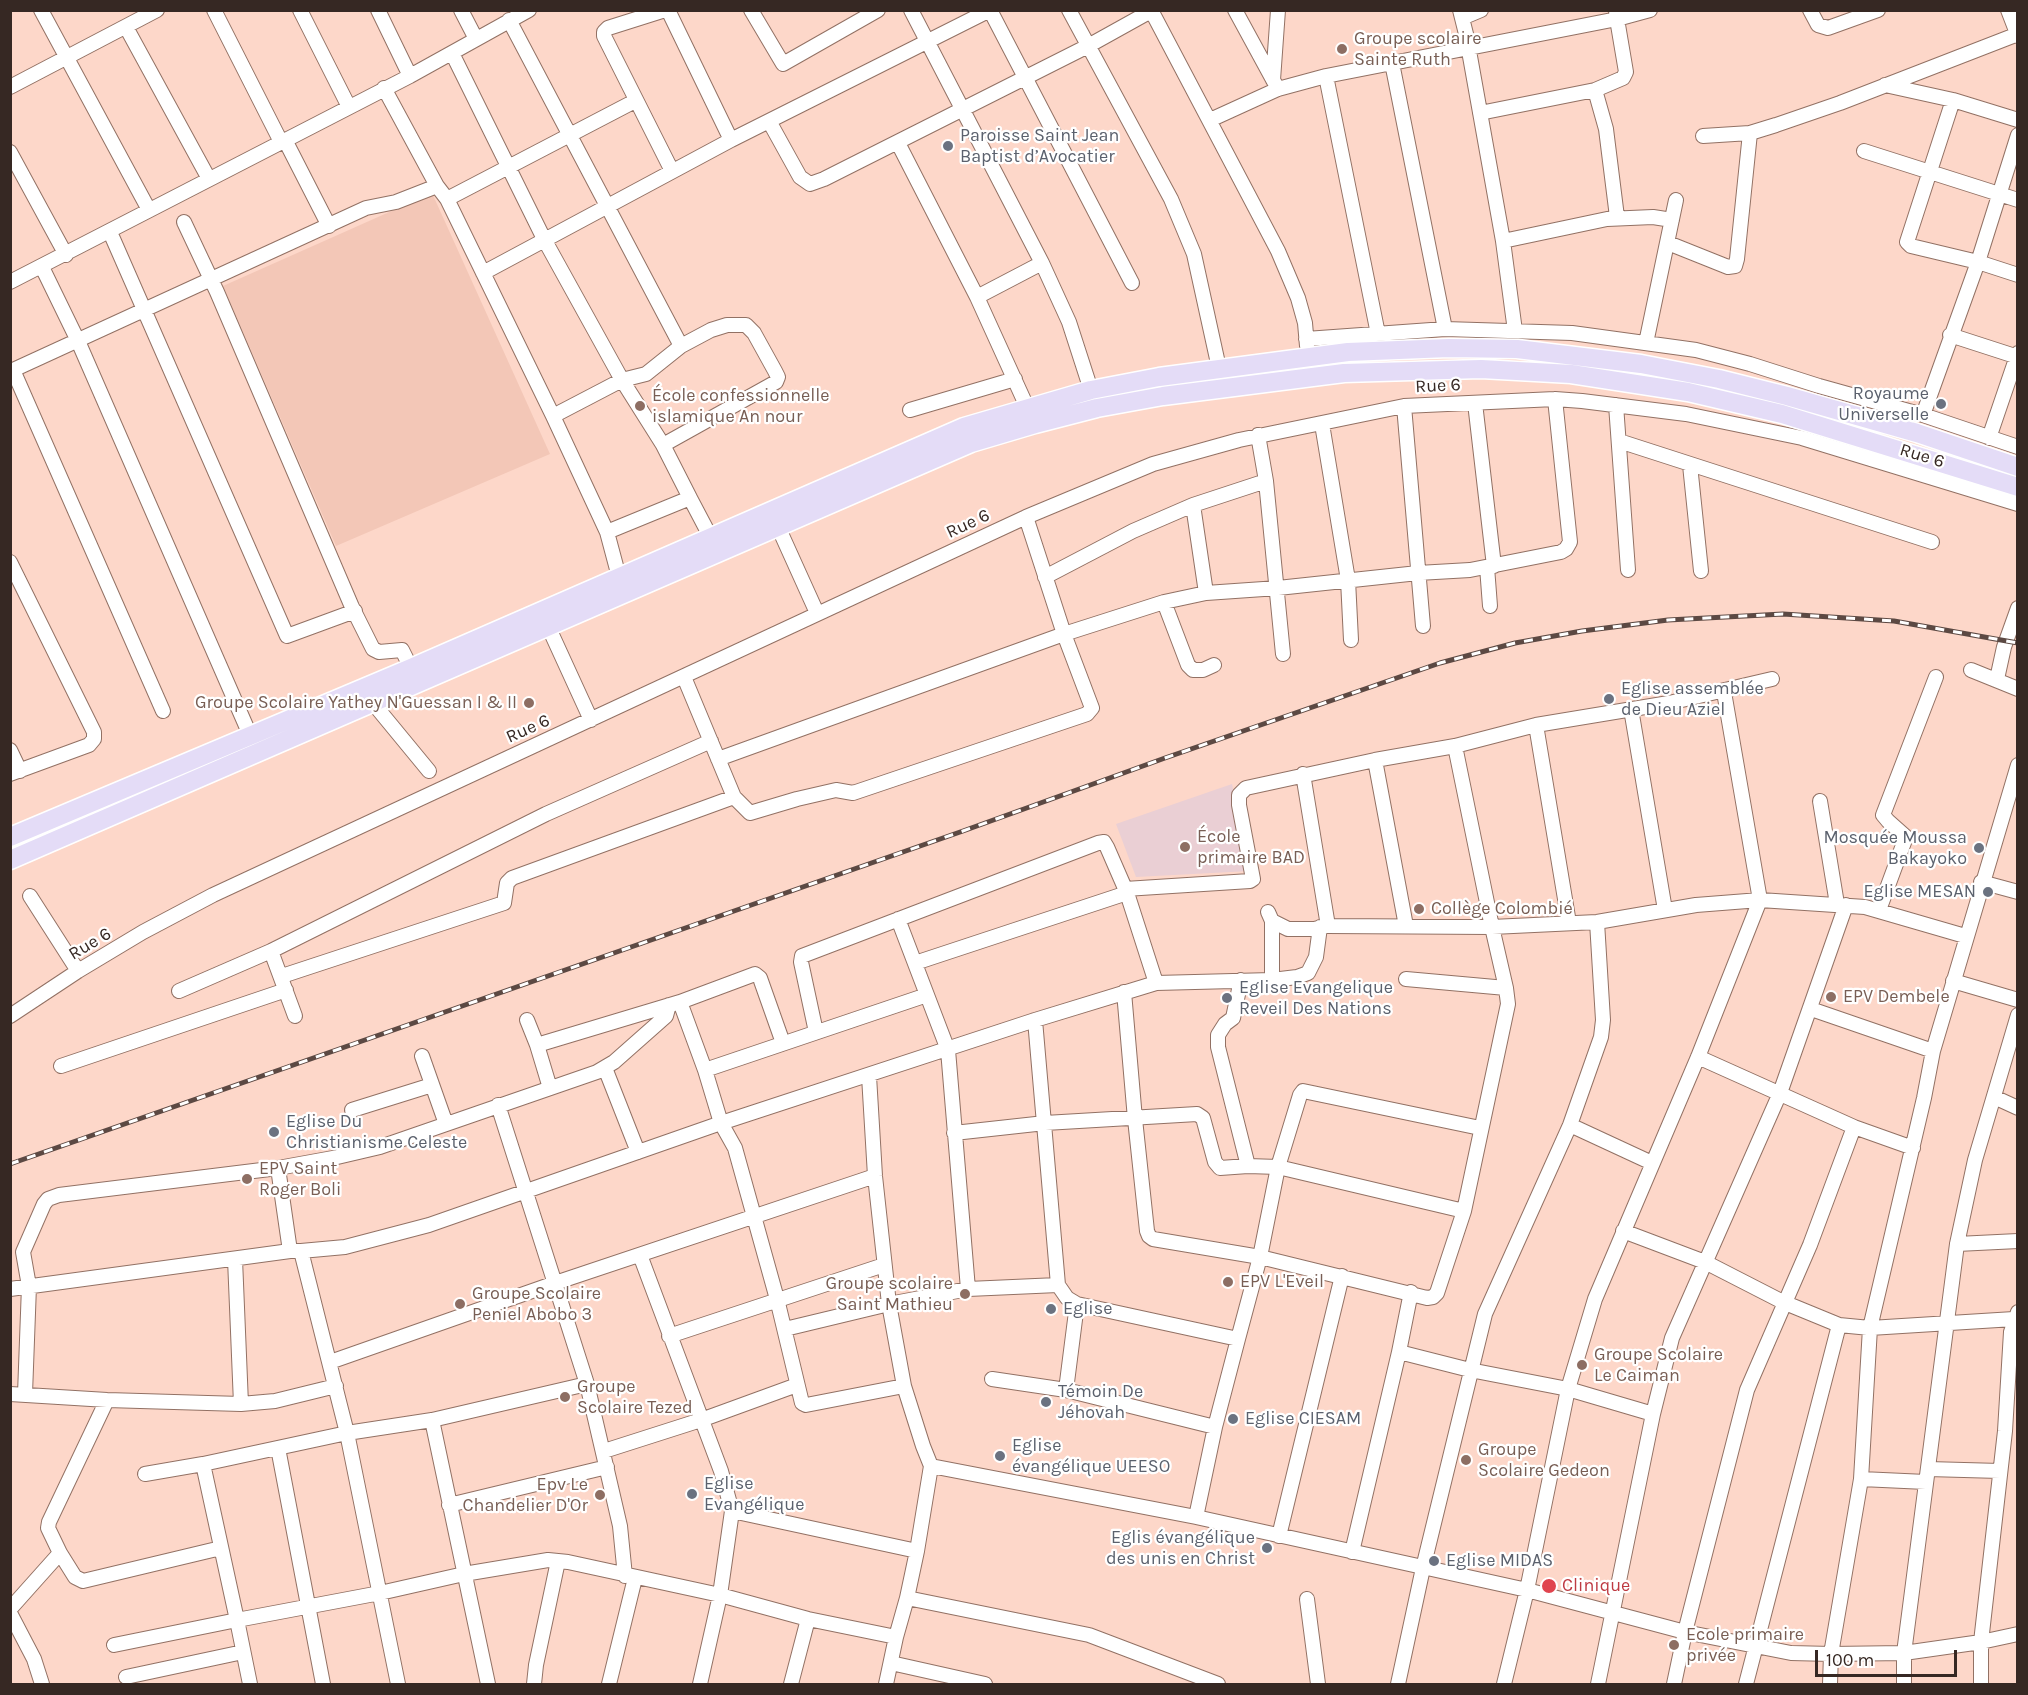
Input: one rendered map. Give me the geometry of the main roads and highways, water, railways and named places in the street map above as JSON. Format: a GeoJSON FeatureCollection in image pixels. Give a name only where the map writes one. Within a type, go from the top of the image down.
{"type":"FeatureCollection","features":[{"type":"Feature","properties":{"kind":"main road"},"geometry":{"type":"LineString","coordinates":[[10,860],[548,626],[964,427],[1091,390],[1159,376],[1219,368],[1308,348],[1371,351],[1517,349],[1641,364],[1719,379],[1788,396],[2018,467]]}},
{"type":"Feature","properties":{"kind":"main road"},"geometry":{"type":"LineString","coordinates":[[10,837],[411,668],[710,536],[774,518],[971,443],[1097,408],[1163,396],[1344,373],[1506,369],[1571,374],[1688,392],[1782,414],[2018,487]]}},
{"type":"Feature","properties":{"kind":"railway"},"geometry":{"type":"LineString","coordinates":[[10,1164],[963,831],[1165,758],[1440,663],[1515,643],[1582,631],[1668,620],[1783,614],[1894,621],[2018,643]]}},
{"type":"Feature","properties":{"kind":"place","name":"Groupe scolaire Sainte Ruth"},"geometry":{"type":"Point","coordinates":[1342,49]}},
{"type":"Feature","properties":{"kind":"place","name":"Paroisse Saint Jean Baptist d’Avocatier"},"geometry":{"type":"Point","coordinates":[948,146]}},
{"type":"Feature","properties":{"kind":"place","name":"Royaume Universelle"},"geometry":{"type":"Point","coordinates":[1941,404]}},
{"type":"Feature","properties":{"kind":"place","name":"École confessionnelle islamique An nour"},"geometry":{"type":"Point","coordinates":[640,406]}},
{"type":"Feature","properties":{"kind":"place","name":"Eglise assemblée de Dieu Aziel"},"geometry":{"type":"Point","coordinates":[1609,699]}},
{"type":"Feature","properties":{"kind":"place","name":"Groupe Scolaire Yathey N'Guessan I & II"},"geometry":{"type":"Point","coordinates":[529,703]}},
{"type":"Feature","properties":{"kind":"place","name":"École primaire BAD"},"geometry":{"type":"Point","coordinates":[1185,847]}},
{"type":"Feature","properties":{"kind":"place","name":"Mosquée Moussa Bakayoko"},"geometry":{"type":"Point","coordinates":[1979,848]}},
{"type":"Feature","properties":{"kind":"place","name":"Eglise MESAN"},"geometry":{"type":"Point","coordinates":[1988,892]}},
{"type":"Feature","properties":{"kind":"place","name":"Collège Colombié"},"geometry":{"type":"Point","coordinates":[1419,909]}},
{"type":"Feature","properties":{"kind":"place","name":"EPV Dembele"},"geometry":{"type":"Point","coordinates":[1831,997]}},
{"type":"Feature","properties":{"kind":"place","name":"Eglise Evangelique Reveil Des Nations"},"geometry":{"type":"Point","coordinates":[1227,998]}},
{"type":"Feature","properties":{"kind":"place","name":"Eglise Du Christianisme Celeste"},"geometry":{"type":"Point","coordinates":[274,1132]}},
{"type":"Feature","properties":{"kind":"place","name":"EPV Saint Roger Boli"},"geometry":{"type":"Point","coordinates":[247,1179]}},
{"type":"Feature","properties":{"kind":"place","name":"EPV L'Eveil"},"geometry":{"type":"Point","coordinates":[1228,1282]}},
{"type":"Feature","properties":{"kind":"place","name":"Groupe scolaire Saint Mathieu"},"geometry":{"type":"Point","coordinates":[965,1294]}},
{"type":"Feature","properties":{"kind":"place","name":"Groupe Scolaire Peniel Abobo 3"},"geometry":{"type":"Point","coordinates":[460,1304]}},
{"type":"Feature","properties":{"kind":"place","name":"Eglise"},"geometry":{"type":"Point","coordinates":[1051,1309]}},
{"type":"Feature","properties":{"kind":"place","name":"Groupe Scolaire Le Caiman"},"geometry":{"type":"Point","coordinates":[1582,1365]}},
{"type":"Feature","properties":{"kind":"place","name":"Groupe Scolaire Tezed"},"geometry":{"type":"Point","coordinates":[565,1397]}},
{"type":"Feature","properties":{"kind":"place","name":"Témoin De Jéhovah"},"geometry":{"type":"Point","coordinates":[1046,1402]}},
{"type":"Feature","properties":{"kind":"place","name":"Eglise CIESAM"},"geometry":{"type":"Point","coordinates":[1233,1419]}},
{"type":"Feature","properties":{"kind":"place","name":"Eglise évangélique UEESO"},"geometry":{"type":"Point","coordinates":[1000,1456]}},
{"type":"Feature","properties":{"kind":"place","name":"Groupe Scolaire Gedeon"},"geometry":{"type":"Point","coordinates":[1466,1460]}},
{"type":"Feature","properties":{"kind":"place","name":"Eglise Evangélique"},"geometry":{"type":"Point","coordinates":[692,1494]}},
{"type":"Feature","properties":{"kind":"place","name":"Epv Le Chandelier D'Or"},"geometry":{"type":"Point","coordinates":[600,1495]}},
{"type":"Feature","properties":{"kind":"place","name":"Eglis évangélique des unis en Christ"},"geometry":{"type":"Point","coordinates":[1267,1548]}},
{"type":"Feature","properties":{"kind":"place","name":"Eglise MIDAS"},"geometry":{"type":"Point","coordinates":[1434,1561]}},
{"type":"Feature","properties":{"kind":"place","name":"Clinique"},"geometry":{"type":"Point","coordinates":[1549,1586]}},
{"type":"Feature","properties":{"kind":"place","name":"Ecole primaire privée"},"geometry":{"type":"Point","coordinates":[1674,1645]}}]}
